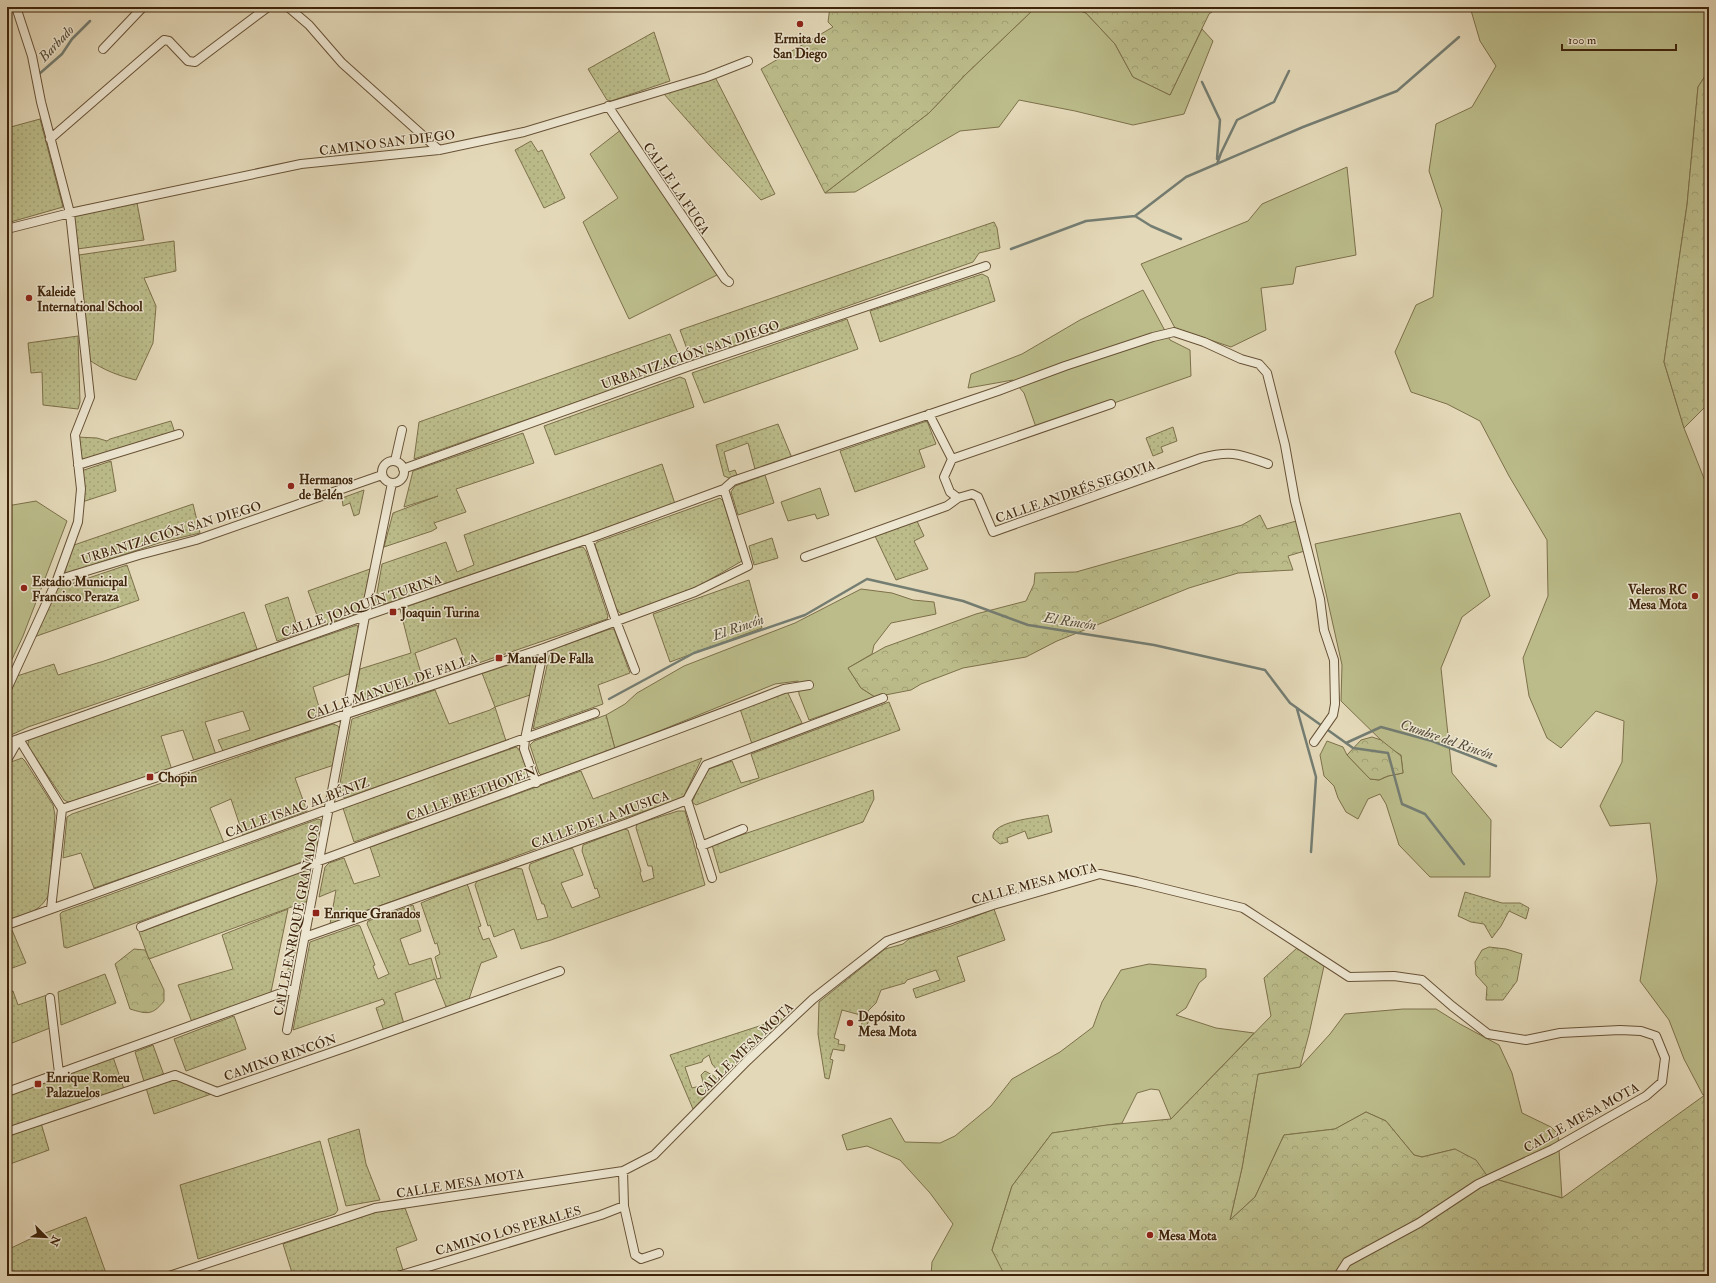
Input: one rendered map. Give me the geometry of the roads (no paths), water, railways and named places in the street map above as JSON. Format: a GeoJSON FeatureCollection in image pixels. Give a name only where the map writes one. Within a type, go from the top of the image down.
{"type":"FeatureCollection","features":[{"type":"Feature","properties":{"kind":"street"},"geometry":{"type":"LineString","coordinates":[[7,689],[57,580],[78,522],[81,489],[75,435],[90,397],[70,213],[50,139],[32,56],[16,7]]}},
{"type":"Feature","properties":{"kind":"street"},"geometry":{"type":"LineString","coordinates":[[102,49],[143,7]]}},
{"type":"Feature","properties":{"kind":"street"},"geometry":{"type":"LineString","coordinates":[[50,139],[164,40],[169,41],[188,62],[195,62],[268,7]]}},
{"type":"Feature","properties":{"kind":"street"},"geometry":{"type":"LineString","coordinates":[[288,7],[309,25],[342,63],[440,150]]}},
{"type":"Feature","properties":{"kind":"street","name":"CAMINO SAN DIEGO"},"geometry":{"type":"LineString","coordinates":[[7,229],[70,213],[301,164],[440,150],[524,132],[707,77],[748,61]]}},
{"type":"Feature","properties":{"kind":"street","name":"CALLE LA FUGA"},"geometry":{"type":"LineString","coordinates":[[608,106],[725,279],[729,282]]}},
{"type":"Feature","properties":{"kind":"street","name":"URBANIZACIÓN SAN DIEGO"},"geometry":{"type":"LineString","coordinates":[[403,469],[687,367],[986,266]]}},
{"type":"Feature","properties":{"kind":"street","name":"CALLE JOAQUÍN TURINA"},"geometry":{"type":"LineString","coordinates":[[7,743],[365,616],[588,539],[724,489],[733,482],[1153,337],[1174,332],[1204,342],[1259,364],[1267,373],[1285,445],[1295,501],[1320,599],[1324,630],[1334,660],[1335,704],[1333,714],[1314,742]]}},
{"type":"Feature","properties":{"kind":"street"},"geometry":{"type":"LineString","coordinates":[[805,557],[947,506],[958,498],[950,492],[944,477],[952,459],[1111,404]]}},
{"type":"Feature","properties":{"kind":"street"},"geometry":{"type":"LineString","coordinates":[[929,414],[952,459]]}},
{"type":"Feature","properties":{"kind":"street"},"geometry":{"type":"LineString","coordinates":[[395,461],[402,430]]}},
{"type":"Feature","properties":{"kind":"street"},"geometry":{"type":"LineString","coordinates":[[78,465],[179,434]]}},
{"type":"Feature","properties":{"kind":"street","name":"CALLE ANDRÉS SEGOVIA"},"geometry":{"type":"LineString","coordinates":[[958,498],[972,494],[978,497],[992,532],[1219,453],[1237,454],[1268,464]]}},
{"type":"Feature","properties":{"kind":"street"},"geometry":{"type":"LineString","coordinates":[[392,461],[395,461],[402,466],[403,469],[401,479],[395,483],[385,480],[382,475],[385,464],[392,461]]}},
{"type":"Feature","properties":{"kind":"street","name":"URBANIZACIÓN SAN DIEGO"},"geometry":{"type":"LineString","coordinates":[[57,580],[139,555],[196,540],[382,475]]}},
{"type":"Feature","properties":{"kind":"street","name":"CALLE ENRIQUE GRANADOS"},"geometry":{"type":"LineString","coordinates":[[287,1030],[365,616],[392,483]]}},
{"type":"Feature","properties":{"kind":"street","name":"CALLE MANUEL DE FALLA"},"geometry":{"type":"LineString","coordinates":[[62,809],[544,648],[695,592],[748,566],[724,489]]}},
{"type":"Feature","properties":{"kind":"street"},"geometry":{"type":"LineString","coordinates":[[588,539],[616,621],[635,670]]}},
{"type":"Feature","properties":{"kind":"street"},"geometry":{"type":"LineString","coordinates":[[536,783],[524,749],[544,648]]}},
{"type":"Feature","properties":{"kind":"street","name":"CALLE BEETHOVEN"},"geometry":{"type":"LineString","coordinates":[[141,926],[319,860],[536,783],[784,689],[809,685]]}},
{"type":"Feature","properties":{"kind":"street","name":"CALLE DE LA MUSICA"},"geometry":{"type":"LineString","coordinates":[[305,937],[621,825],[687,800],[706,765],[883,698]]}},
{"type":"Feature","properties":{"kind":"street","name":"CALLE ISAAC ALBÉNIZ"},"geometry":{"type":"LineString","coordinates":[[7,925],[595,713]]}},
{"type":"Feature","properties":{"kind":"street"},"geometry":{"type":"LineString","coordinates":[[7,760],[19,739],[62,809],[51,909]]}},
{"type":"Feature","properties":{"kind":"street"},"geometry":{"type":"LineString","coordinates":[[687,800],[712,878]]}},
{"type":"Feature","properties":{"kind":"street"},"geometry":{"type":"LineString","coordinates":[[701,846],[743,829]]}},
{"type":"Feature","properties":{"kind":"street","name":"CALLE MESA MOTA"},"geometry":{"type":"LineString","coordinates":[[169,1276],[375,1208],[622,1171],[654,1155],[748,1060],[813,999],[887,941],[993,905],[1100,874],[1243,908],[1349,977],[1394,976],[1422,980],[1488,1034],[1526,1040],[1560,1033],[1641,1030],[1656,1036],[1665,1058],[1662,1082],[1646,1096],[1553,1149],[1478,1184],[1419,1223],[1347,1262],[1338,1276]]}},
{"type":"Feature","properties":{"kind":"street","name":"CAMINO RINCÓN"},"geometry":{"type":"LineString","coordinates":[[7,1132],[175,1075],[217,1092],[560,970]]}},
{"type":"Feature","properties":{"kind":"street"},"geometry":{"type":"LineString","coordinates":[[7,1092],[295,988]]}},
{"type":"Feature","properties":{"kind":"street"},"geometry":{"type":"LineString","coordinates":[[50,998],[59,1073]]}},
{"type":"Feature","properties":{"kind":"street"},"geometry":{"type":"LineString","coordinates":[[622,1171],[624,1206],[635,1255],[641,1259],[659,1254]]}},
{"type":"Feature","properties":{"kind":"street","name":"CAMINO LOS PERALES"},"geometry":{"type":"LineString","coordinates":[[398,1276],[601,1215],[624,1206]]}},
{"type":"Feature","properties":{"kind":"waterway","name":"Barbado"},"geometry":{"type":"LineString","coordinates":[[38,75],[62,54],[72,39],[90,21]]}},
{"type":"Feature","properties":{"kind":"waterway"},"geometry":{"type":"LineString","coordinates":[[1011,249],[1086,221],[1135,216],[1186,177],[1303,127],[1397,91],[1459,37]]}},
{"type":"Feature","properties":{"kind":"waterway"},"geometry":{"type":"LineString","coordinates":[[1217,164],[1237,120],[1274,102],[1289,71]]}},
{"type":"Feature","properties":{"kind":"waterway"},"geometry":{"type":"LineString","coordinates":[[1202,82],[1220,120],[1217,159]]}},
{"type":"Feature","properties":{"kind":"waterway"},"geometry":{"type":"LineString","coordinates":[[1135,216],[1151,226],[1181,239]]}},
{"type":"Feature","properties":{"kind":"waterway","name":"El Rincón"},"geometry":{"type":"LineString","coordinates":[[609,699],[694,653],[805,615],[867,579],[963,601],[1028,625],[1154,645],[1265,670],[1290,703],[1353,748],[1388,753],[1402,804],[1425,814],[1464,864]]}},
{"type":"Feature","properties":{"kind":"waterway"},"geometry":{"type":"LineString","coordinates":[[1297,709],[1316,777],[1311,852]]}},
{"type":"Feature","properties":{"kind":"waterway","name":"Cumbre del Rincón"},"geometry":{"type":"LineString","coordinates":[[1346,743],[1381,727],[1432,741],[1496,766]]}},
{"type":"Feature","properties":{"kind":"place","name":"Ermita de San Diego"},"geometry":{"type":"Point","coordinates":[800,24]}},
{"type":"Feature","properties":{"kind":"place","name":"Kaleide International School"},"geometry":{"type":"Point","coordinates":[29,298]}},
{"type":"Feature","properties":{"kind":"place","name":"Hermanos de Belén"},"geometry":{"type":"Point","coordinates":[291,486]}},
{"type":"Feature","properties":{"kind":"place","name":"Estadio Municipal Francisco Peraza"},"geometry":{"type":"Point","coordinates":[24,588]}},
{"type":"Feature","properties":{"kind":"place","name":"Veleros RC Mesa Mota"},"geometry":{"type":"Point","coordinates":[1695,596]}},
{"type":"Feature","properties":{"kind":"place","name":"Joaquin Turina"},"geometry":{"type":"Point","coordinates":[393,612]}},
{"type":"Feature","properties":{"kind":"place","name":"Manuel De Falla"},"geometry":{"type":"Point","coordinates":[499,658]}},
{"type":"Feature","properties":{"kind":"place","name":"Chopin"},"geometry":{"type":"Point","coordinates":[150,777]}},
{"type":"Feature","properties":{"kind":"place","name":"Enrique Granados"},"geometry":{"type":"Point","coordinates":[316,913]}},
{"type":"Feature","properties":{"kind":"place","name":"Depósito Mesa Mota"},"geometry":{"type":"Point","coordinates":[850,1023]}},
{"type":"Feature","properties":{"kind":"place","name":"Enrique Romeu Palazuelos"},"geometry":{"type":"Point","coordinates":[38,1084]}},
{"type":"Feature","properties":{"kind":"place","name":"Mesa Mota"},"geometry":{"type":"Point","coordinates":[1150,1235]}}]}
